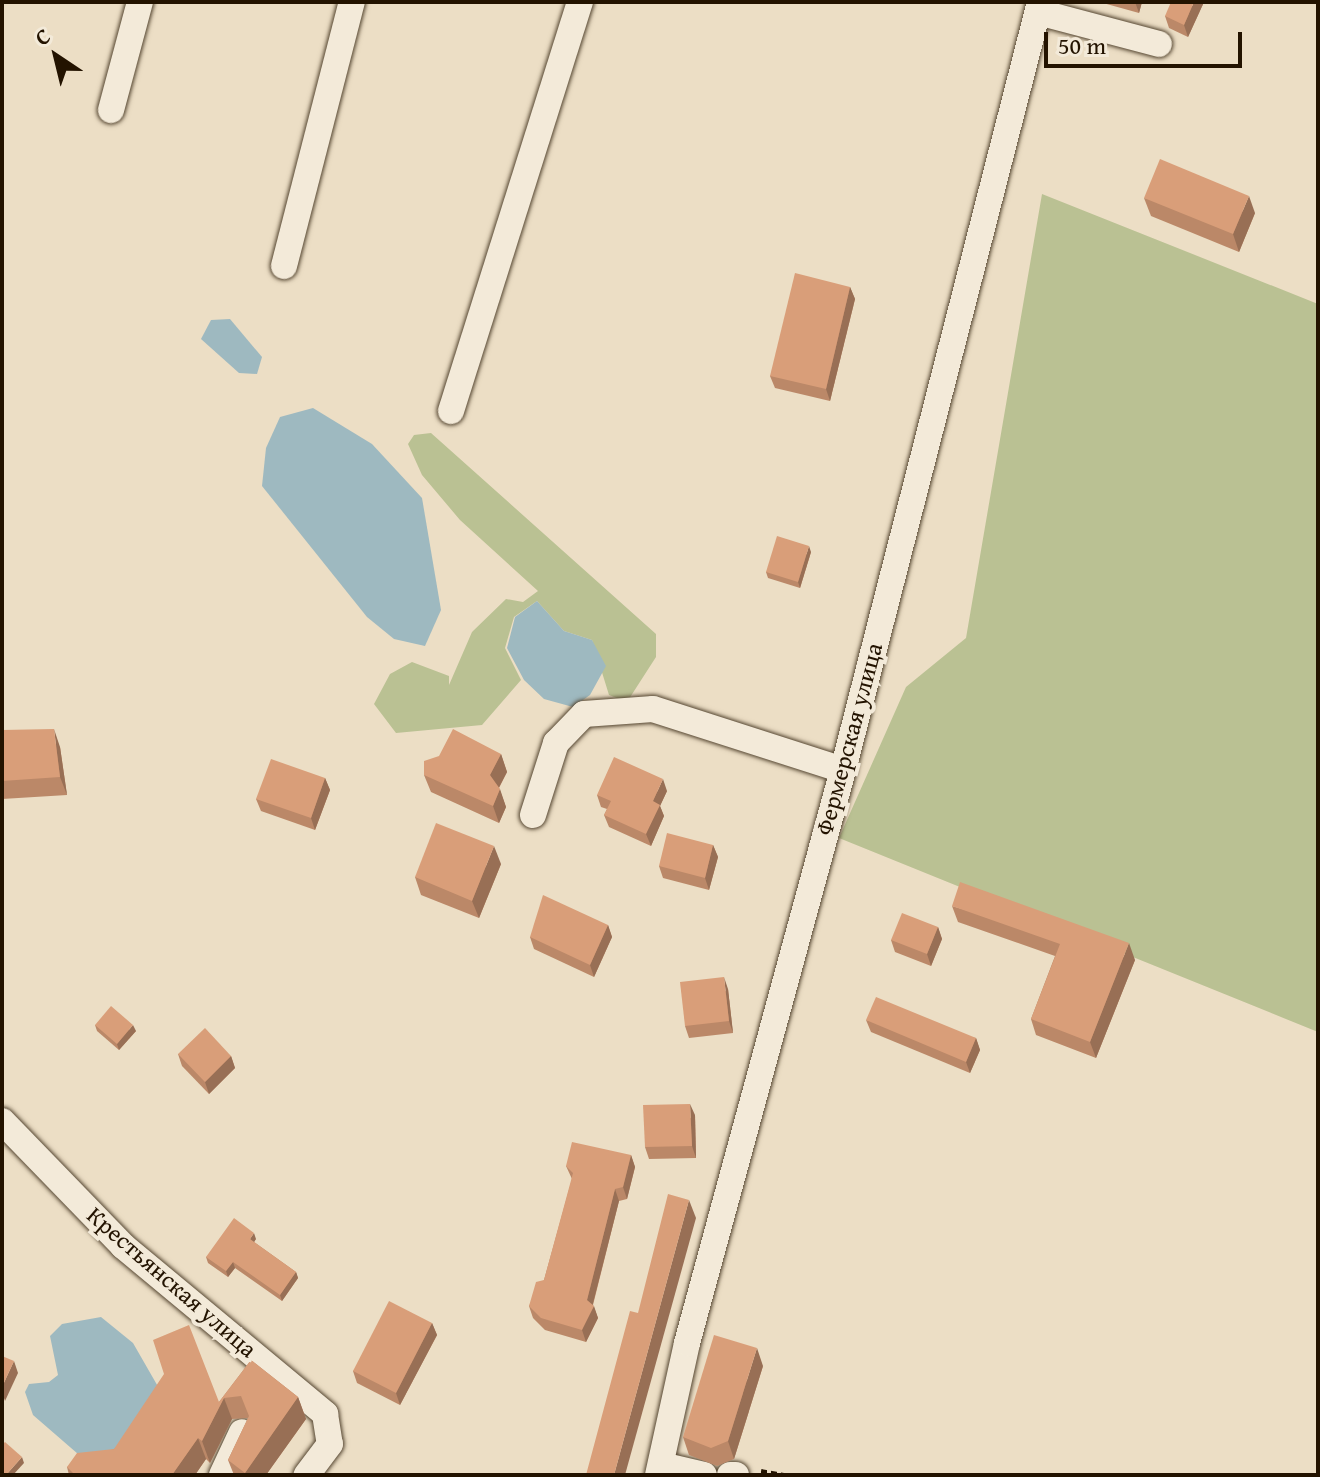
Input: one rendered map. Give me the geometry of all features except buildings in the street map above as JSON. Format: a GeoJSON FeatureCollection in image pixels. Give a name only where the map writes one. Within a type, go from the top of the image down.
{"type":"FeatureCollection","features":[{"type":"Feature","properties":{"kind":"street"},"geometry":{"type":"LineString","coordinates":[[111,110],[140,2]]}},
{"type":"Feature","properties":{"kind":"street"},"geometry":{"type":"LineString","coordinates":[[284,266],[352,2]]}},
{"type":"Feature","properties":{"kind":"street"},"geometry":{"type":"LineString","coordinates":[[451,411],[580,2]]}},
{"type":"Feature","properties":{"kind":"street"},"geometry":{"type":"LineString","coordinates":[[1039,7],[1159,44]]}},
{"type":"Feature","properties":{"kind":"street","name":"Фермерская улица"},"geometry":{"type":"LineString","coordinates":[[659,1470],[687,1343],[843,770],[1039,7]]}},
{"type":"Feature","properties":{"kind":"street"},"geometry":{"type":"LineString","coordinates":[[533,815],[556,743],[566,729],[589,713],[653,709],[843,770]]}},
{"type":"Feature","properties":{"kind":"street","name":"Крестьянская улица"},"geometry":{"type":"LineString","coordinates":[[2,1121],[123,1246],[313,1402],[330,1421],[330,1444],[307,1475]]}},
{"type":"Feature","properties":{"kind":"street"},"geometry":{"type":"LineString","coordinates":[[222,1475],[242,1432]]}},
{"type":"Feature","properties":{"kind":"street"},"geometry":{"type":"LineString","coordinates":[[659,1470],[704,1475]]}},
{"type":"Feature","properties":{"kind":"green space"},"geometry":{"type":"Polygon","coordinates":[[[1042,194],[1318,304],[1318,1032],[839,838],[906,687],[966,638],[1042,194]]]}},
{"type":"Feature","properties":{"kind":"green space"},"geometry":{"type":"Polygon","coordinates":[[[431,433],[656,634],[656,657],[627,702],[609,695],[592,640],[564,631],[537,601],[514,617],[505,648],[521,680],[482,725],[396,733],[374,704],[390,674],[412,662],[449,676],[449,685],[472,632],[506,599],[523,602],[538,591],[460,520],[422,475],[408,444],[414,435],[431,433]]]}},
{"type":"Feature","properties":{"kind":"water"},"geometry":{"type":"Polygon","coordinates":[[[230,319],[262,357],[257,374],[239,373],[201,339],[211,320],[230,319]]]}},
{"type":"Feature","properties":{"kind":"water"},"geometry":{"type":"Polygon","coordinates":[[[313,408],[372,444],[422,498],[441,610],[425,646],[394,639],[367,617],[262,486],[266,448],[280,417],[313,408]]]}},
{"type":"Feature","properties":{"kind":"water"},"geometry":{"type":"Polygon","coordinates":[[[537,601],[564,631],[592,640],[606,666],[590,695],[573,707],[544,699],[524,680],[507,648],[515,617],[537,601]]]}},
{"type":"Feature","properties":{"kind":"water"},"geometry":{"type":"Polygon","coordinates":[[[101,1317],[133,1343],[164,1397],[122,1459],[78,1454],[33,1415],[25,1392],[29,1384],[49,1382],[58,1375],[50,1336],[62,1324],[101,1317]]]}}]}
